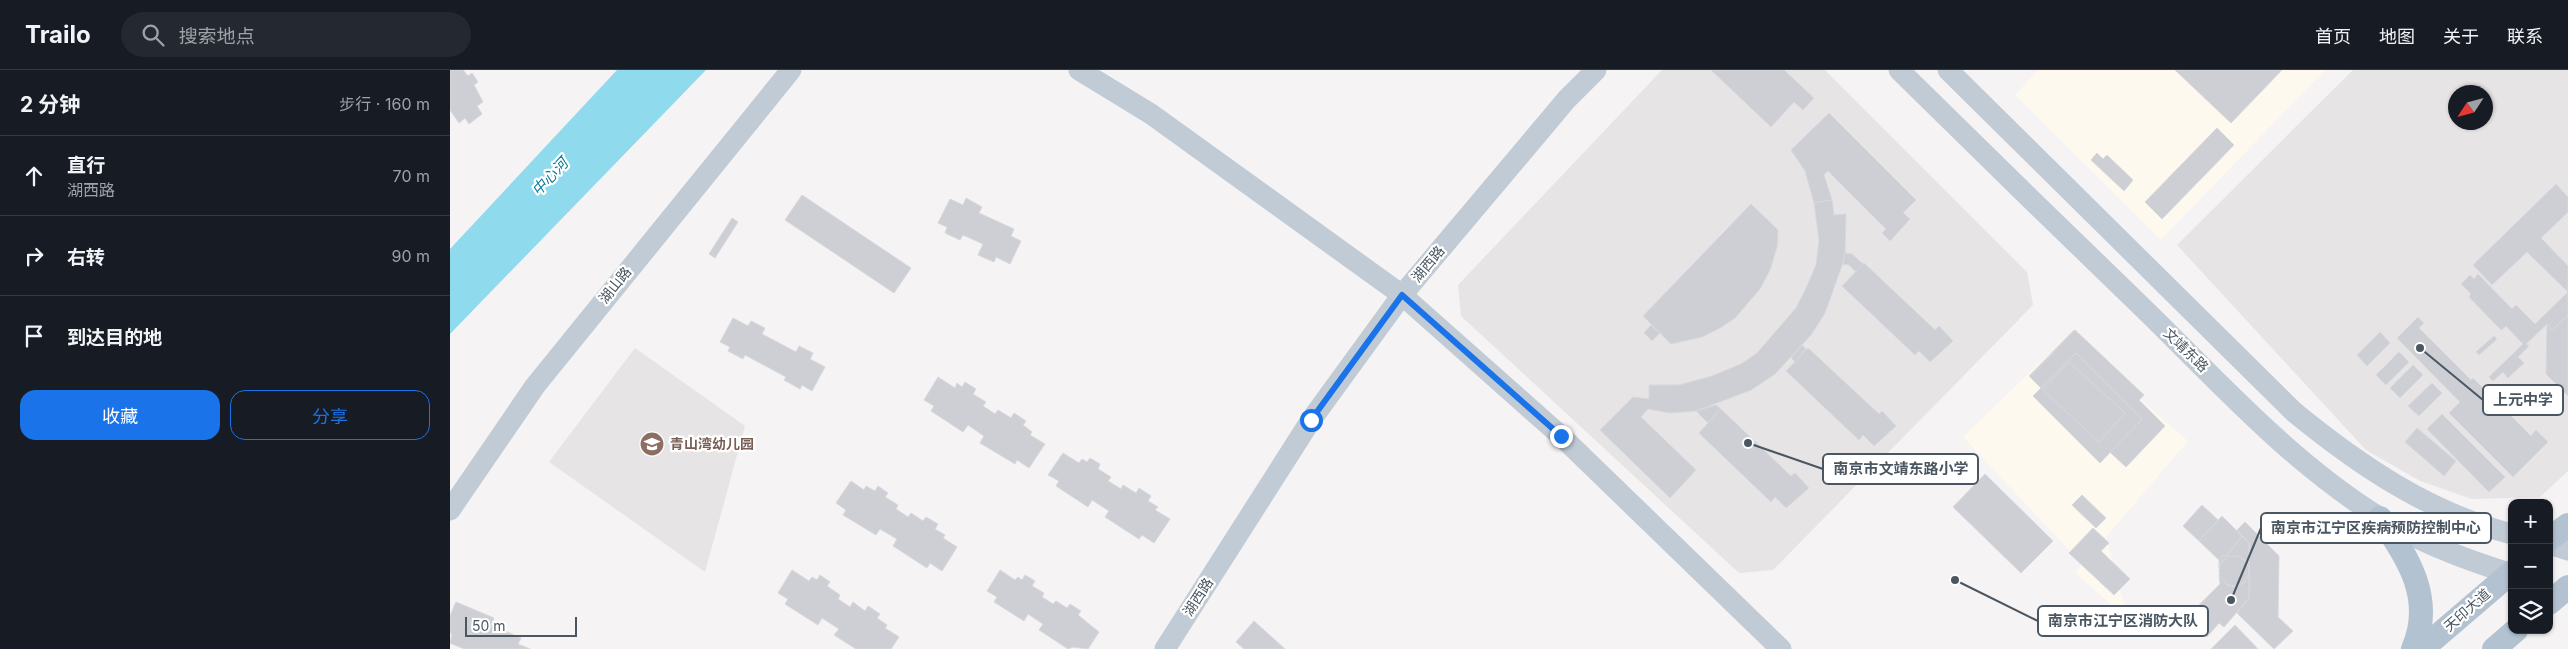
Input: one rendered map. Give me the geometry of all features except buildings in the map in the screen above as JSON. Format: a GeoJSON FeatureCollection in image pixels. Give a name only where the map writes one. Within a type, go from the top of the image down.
{"type":"FeatureCollection","features":[{"type":"Feature","properties":{"kind":"main road","name":"湖山路"},"geometry":{"type":"LineString","coordinates":[[450,510],[535,386],[582,325],[791,70]]}},
{"type":"Feature","properties":{"kind":"main road"},"geometry":{"type":"LineString","coordinates":[[1079,70],[1151,114],[1402,295],[1561,436],[1781,649]]}},
{"type":"Feature","properties":{"kind":"main road","name":"湖西路"},"geometry":{"type":"LineString","coordinates":[[1164,649],[1311,420],[1402,295],[1567,99],[1596,70]]}},
{"type":"Feature","properties":{"kind":"main road","name":"文靖东路"},"geometry":{"type":"LineString","coordinates":[[1899,70],[2245,408],[2308,465],[2350,499],[2417,539],[2508,572]]}},
{"type":"Feature","properties":{"kind":"main road"},"geometry":{"type":"LineString","coordinates":[[1948,70],[2294,412],[2340,449],[2390,482],[2438,508],[2491,529],[2508,533]]}},
{"type":"Feature","properties":{"kind":"main road"},"geometry":{"type":"LineString","coordinates":[[2380,518],[2401,547],[2417,580],[2421,609],[2418,639],[2413,649]]}},
{"type":"Feature","properties":{"kind":"main road"},"geometry":{"type":"LineString","coordinates":[[2553,536],[2568,525]]}},
{"type":"Feature","properties":{"kind":"main road"},"geometry":{"type":"LineString","coordinates":[[2553,545],[2568,550]]}},
{"type":"Feature","properties":{"kind":"main road","name":"天印大道"},"geometry":{"type":"LineString","coordinates":[[2422,649],[2508,576]]}},
{"type":"Feature","properties":{"kind":"main road"},"geometry":{"type":"LineString","coordinates":[[2494,649],[2511,634]]}},
{"type":"Feature","properties":{"kind":"shaded area"},"geometry":{"type":"Polygon","coordinates":[[[1662,70],[1825,70],[2027,272],[2033,305],[1773,570],[1739,573],[1461,316],[1458,285],[1662,70]]]}},
{"type":"Feature","properties":{"kind":"shaded area"},"geometry":{"type":"Polygon","coordinates":[[[2038,70],[2325,70],[2161,240],[2015,95],[2038,70]]]}},
{"type":"Feature","properties":{"kind":"shaded area"},"geometry":{"type":"Polygon","coordinates":[[[2353,70],[2568,70],[2568,471],[2540,497],[2472,499],[2420,481],[2366,450],[2177,245],[2353,70]]]}},
{"type":"Feature","properties":{"kind":"shaded area"},"geometry":{"type":"Polygon","coordinates":[[[2067,336],[2188,441],[2106,537],[2128,619],[2075,573],[2082,564],[1963,437],[2067,336]]]}},
{"type":"Feature","properties":{"kind":"shaded area","name":"青山湾幼儿园"},"geometry":{"type":"Polygon","coordinates":[[[635,348],[745,426],[705,572],[549,462],[635,348]]]}},
{"type":"Feature","properties":{"kind":"water","name":"中心河"},"geometry":{"type":"Polygon","coordinates":[[[617,70],[706,70],[450,334],[450,249],[617,70]]]}},
{"type":"Feature","properties":{"kind":"place","name":"上元中学"},"geometry":{"type":"Point","coordinates":[2420,348]}},
{"type":"Feature","properties":{"kind":"place","name":"南京市文靖东路小学"},"geometry":{"type":"Point","coordinates":[1748,443]}},
{"type":"Feature","properties":{"kind":"place","name":"青山湾幼儿园"},"geometry":{"type":"Point","coordinates":[652,444]}},
{"type":"Feature","properties":{"kind":"place","name":"南京市江宁区消防大队"},"geometry":{"type":"Point","coordinates":[1955,580]}},
{"type":"Feature","properties":{"kind":"place","name":"南京市江宁区疾病预防控制中心"},"geometry":{"type":"Point","coordinates":[2231,600]}},
{"type":"Feature","properties":{"kind":"route"},"geometry":{"type":"LineString","coordinates":[[1311,420],[1402,295],[1561,436]]}}]}
